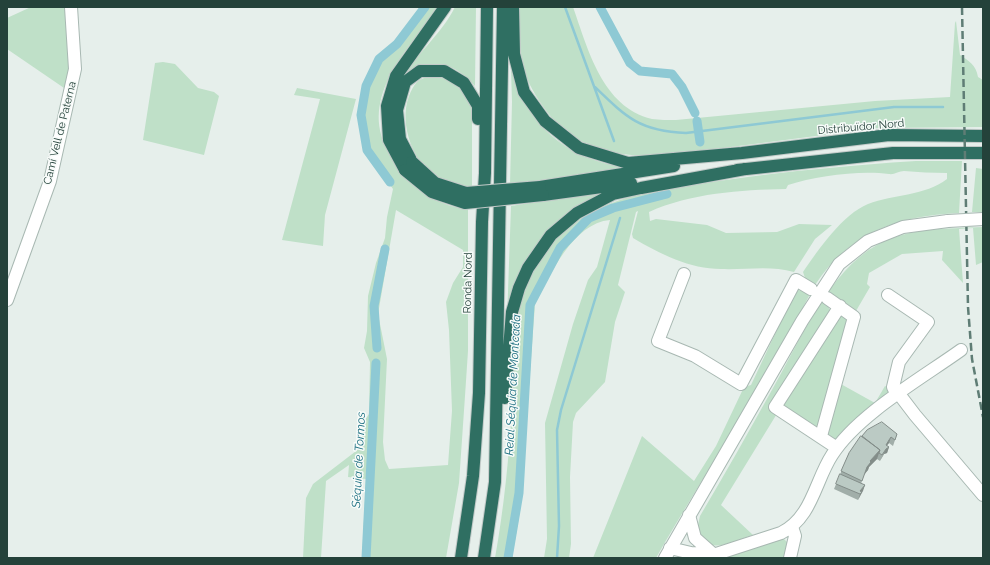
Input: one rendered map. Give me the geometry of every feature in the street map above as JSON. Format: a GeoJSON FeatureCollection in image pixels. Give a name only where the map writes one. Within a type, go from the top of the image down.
{"type":"FeatureCollection","features":[{"type":"Feature","properties":{"kind":"highway"},"geometry":{"type":"LineString","coordinates":[[445,7],[396,76],[387,106],[389,140],[408,166],[435,183],[466,193],[542,191],[893,153],[983,153]]}},
{"type":"Feature","properties":{"kind":"highway","name":"Ronda Nord"},"geometry":{"type":"LineString","coordinates":[[461,558],[473,476],[479,393],[482,222],[485,165],[487,7]]}},
{"type":"Feature","properties":{"kind":"highway"},"geometry":{"type":"LineString","coordinates":[[495,482],[503,7]]}},
{"type":"Feature","properties":{"kind":"highway"},"geometry":{"type":"LineString","coordinates":[[513,7],[514,54],[524,92],[545,121],[579,148],[628,163],[742,153]]}},
{"type":"Feature","properties":{"kind":"highway"},"geometry":{"type":"LineString","coordinates":[[408,166],[400,139],[397,110],[405,82],[420,71],[444,71],[464,83],[478,106],[478,173],[482,222]]}},
{"type":"Feature","properties":{"kind":"highway","name":"Distribuïdor Nord"},"geometry":{"type":"LineString","coordinates":[[742,153],[889,135],[983,136]]}},
{"type":"Feature","properties":{"kind":"highway"},"geometry":{"type":"LineString","coordinates":[[542,191],[742,153]]}},
{"type":"Feature","properties":{"kind":"highway"},"geometry":{"type":"LineString","coordinates":[[484,558],[505,399],[512,312],[519,288],[528,268],[550,235],[577,213],[613,194],[745,169]]}},
{"type":"Feature","properties":{"kind":"street","name":"Camí Vell de Paterna"},"geometry":{"type":"LineString","coordinates":[[7,300],[50,181],[75,68],[71,7]]}},
{"type":"Feature","properties":{"kind":"street"},"geometry":{"type":"LineString","coordinates":[[667,553],[802,321],[839,264],[868,241],[903,227],[948,221],[983,219]]}},
{"type":"Feature","properties":{"kind":"street"},"geometry":{"type":"LineString","coordinates":[[684,274],[658,341],[695,356],[741,384],[796,280],[811,289]]}},
{"type":"Feature","properties":{"kind":"street"},"geometry":{"type":"LineString","coordinates":[[888,295],[928,322],[899,362],[893,387],[983,495]]}},
{"type":"Feature","properties":{"kind":"street"},"geometry":{"type":"LineString","coordinates":[[821,436],[854,317],[827,298]]}},
{"type":"Feature","properties":{"kind":"street"},"geometry":{"type":"LineString","coordinates":[[837,448],[775,407],[840,306]]}},
{"type":"Feature","properties":{"kind":"street"},"geometry":{"type":"LineString","coordinates":[[667,553],[691,553],[709,556],[782,533],[792,527],[806,510],[829,461],[837,448],[857,426],[898,394],[961,350]]}},
{"type":"Feature","properties":{"kind":"street"},"geometry":{"type":"LineString","coordinates":[[689,515],[695,538],[709,556]]}},
{"type":"Feature","properties":{"kind":"street"},"geometry":{"type":"LineString","coordinates":[[790,558],[795,536],[792,527]]}},
{"type":"Feature","properties":{"kind":"street"},"geometry":{"type":"LineString","coordinates":[[667,553],[683,558]]}},
{"type":"Feature","properties":{"kind":"green space"},"geometry":{"type":"Polygon","coordinates":[[[31,7],[67,7],[71,57],[67,90],[7,49],[7,18],[31,7]]]}},
{"type":"Feature","properties":{"kind":"green space"},"geometry":{"type":"Polygon","coordinates":[[[420,7],[439,7],[414,39],[391,74],[383,93],[379,111],[380,131],[390,155],[402,172],[421,190],[442,203],[468,209],[468,351],[459,483],[446,558],[362,558],[366,479],[348,477],[349,465],[326,481],[321,558],[303,558],[306,498],[313,484],[360,448],[365,420],[369,414],[370,362],[364,348],[367,331],[368,296],[376,263],[385,238],[387,217],[393,189],[366,150],[360,115],[369,71],[376,57],[394,42],[420,7]],[[396,210],[378,314],[387,359],[383,442],[385,460],[389,469],[448,465],[452,411],[449,330],[446,302],[453,283],[463,267],[463,250],[396,210]]]}},
{"type":"Feature","properties":{"kind":"green space"},"geometry":{"type":"Polygon","coordinates":[[[455,7],[476,7],[475,86],[458,71],[442,65],[424,67],[404,76],[444,25],[455,7]]]}},
{"type":"Feature","properties":{"kind":"green space"},"geometry":{"type":"Polygon","coordinates":[[[516,7],[573,7],[591,58],[609,89],[621,102],[635,112],[652,119],[664,120],[875,101],[950,97],[956,21],[960,55],[972,64],[976,69],[978,77],[983,80],[983,127],[878,128],[661,156],[643,156],[609,152],[579,140],[566,131],[553,120],[532,90],[521,61],[516,7]]]}},
{"type":"Feature","properties":{"kind":"green space"},"geometry":{"type":"Polygon","coordinates":[[[163,62],[175,64],[198,88],[214,92],[219,96],[204,155],[143,140],[155,63],[163,62]]]}},
{"type":"Feature","properties":{"kind":"green space"},"geometry":{"type":"Polygon","coordinates":[[[511,69],[519,91],[529,110],[542,126],[557,140],[574,151],[594,160],[614,165],[637,168],[510,184],[512,102],[511,69]]]}},
{"type":"Feature","properties":{"kind":"green space"},"geometry":{"type":"Polygon","coordinates":[[[443,76],[455,83],[461,89],[472,108],[472,187],[442,181],[432,175],[416,156],[407,132],[406,107],[413,87],[417,82],[426,77],[443,76]]]}},
{"type":"Feature","properties":{"kind":"green space"},"geometry":{"type":"Polygon","coordinates":[[[297,88],[356,99],[325,215],[323,246],[282,240],[320,99],[294,95],[297,88]]]}},
{"type":"Feature","properties":{"kind":"green space"},"geometry":{"type":"Polygon","coordinates":[[[916,161],[962,161],[959,213],[915,218],[895,223],[877,230],[844,252],[829,267],[815,285],[805,278],[803,272],[840,224],[849,216],[868,204],[929,189],[947,179],[947,173],[904,171],[891,174],[852,173],[799,182],[788,185],[786,189],[751,190],[699,197],[649,212],[650,221],[656,219],[707,225],[726,233],[777,232],[799,224],[832,225],[815,239],[794,272],[767,268],[709,268],[676,260],[633,238],[632,234],[638,211],[636,212],[618,285],[625,292],[615,322],[605,382],[576,413],[573,422],[570,477],[571,544],[569,558],[544,558],[547,539],[545,423],[573,324],[588,280],[597,267],[610,220],[597,223],[585,230],[574,240],[556,265],[535,304],[520,511],[512,558],[495,558],[508,464],[514,343],[520,306],[531,276],[548,249],[558,237],[570,226],[599,208],[652,191],[773,174],[845,166],[916,161]]]}},
{"type":"Feature","properties":{"kind":"green space"},"geometry":{"type":"Polygon","coordinates":[[[976,168],[983,169],[983,212],[972,212],[976,168]]]}},
{"type":"Feature","properties":{"kind":"green space"},"geometry":{"type":"Polygon","coordinates":[[[612,190],[573,210],[556,224],[541,240],[528,257],[518,276],[511,297],[507,320],[511,206],[612,190]]]}},
{"type":"Feature","properties":{"kind":"green space"},"geometry":{"type":"Polygon","coordinates":[[[983,227],[983,262],[976,265],[973,228],[959,229],[963,283],[942,260],[943,251],[902,254],[869,273],[867,284],[870,287],[856,311],[829,294],[825,300],[831,312],[778,412],[721,505],[753,535],[722,545],[715,546],[705,542],[697,529],[700,516],[805,329],[830,289],[844,272],[860,257],[877,245],[889,239],[928,230],[983,227]]]}},
{"type":"Feature","properties":{"kind":"green space"},"geometry":{"type":"Polygon","coordinates":[[[798,290],[811,292],[775,359],[656,558],[593,558],[642,436],[694,481],[716,446],[744,387],[751,385],[791,300],[798,290]]]}},
{"type":"Feature","properties":{"kind":"green space"},"geometry":{"type":"Polygon","coordinates":[[[838,314],[849,315],[819,431],[782,406],[838,314]]]}},
{"type":"Feature","properties":{"kind":"green space"},"geometry":{"type":"Polygon","coordinates":[[[839,383],[875,403],[885,386],[891,389],[892,392],[848,426],[836,440],[828,436],[826,427],[839,383]]]}},
{"type":"Feature","properties":{"kind":"green space"},"geometry":{"type":"Polygon","coordinates":[[[783,538],[788,543],[785,558],[720,558],[783,538]]]}},
{"type":"Feature","properties":{"kind":"building"},"geometry":{"type":"Polygon","coordinates":[[[882,422],[897,434],[895,440],[891,437],[886,445],[889,447],[882,455],[879,453],[880,450],[862,436],[867,430],[882,422]]]}},
{"type":"Feature","properties":{"kind":"building"},"geometry":{"type":"Polygon","coordinates":[[[861,436],[880,450],[870,461],[871,462],[867,467],[862,481],[841,471],[849,453],[861,436]]]}},
{"type":"Feature","properties":{"kind":"building"},"geometry":{"type":"Polygon","coordinates":[[[840,474],[865,485],[860,491],[862,492],[860,494],[836,484],[840,474]]]}},
{"type":"Feature","properties":{"kind":"waterway","name":"Séquia de Tormos"},"geometry":{"type":"LineString","coordinates":[[390,182],[367,150],[361,115],[366,86],[379,59],[397,44],[425,7]]}},
{"type":"Feature","properties":{"kind":"waterway"},"geometry":{"type":"LineString","coordinates":[[565,7],[614,141]]}},
{"type":"Feature","properties":{"kind":"waterway","name":"Reial Séquia de Montcada"},"geometry":{"type":"LineString","coordinates":[[600,7],[630,63],[640,71],[672,74],[682,87],[695,113]]}},
{"type":"Feature","properties":{"kind":"waterway"},"geometry":{"type":"LineString","coordinates":[[595,87],[616,107],[635,121],[645,126],[657,129],[686,133],[894,107],[943,107]]}},
{"type":"Feature","properties":{"kind":"waterway","name":"Reial Séquia de Montcada"},"geometry":{"type":"LineString","coordinates":[[697,121],[700,142]]}},
{"type":"Feature","properties":{"kind":"waterway","name":"Reial Séquia de Montcada"},"geometry":{"type":"LineString","coordinates":[[508,558],[519,493],[530,305],[560,248],[589,218],[613,208],[667,194]]}},
{"type":"Feature","properties":{"kind":"waterway"},"geometry":{"type":"LineString","coordinates":[[557,558],[559,526],[557,430],[561,410],[620,218]]}},
{"type":"Feature","properties":{"kind":"waterway","name":"Séquia de Tormos"},"geometry":{"type":"LineString","coordinates":[[377,348],[374,306],[385,249]]}},
{"type":"Feature","properties":{"kind":"waterway","name":"Séquia de Tormos"},"geometry":{"type":"LineString","coordinates":[[366,558],[376,363]]}},
{"type":"Feature","properties":{"kind":"railway"},"geometry":{"type":"LineString","coordinates":[[962,7],[968,307],[972,359],[983,417]]}}]}
